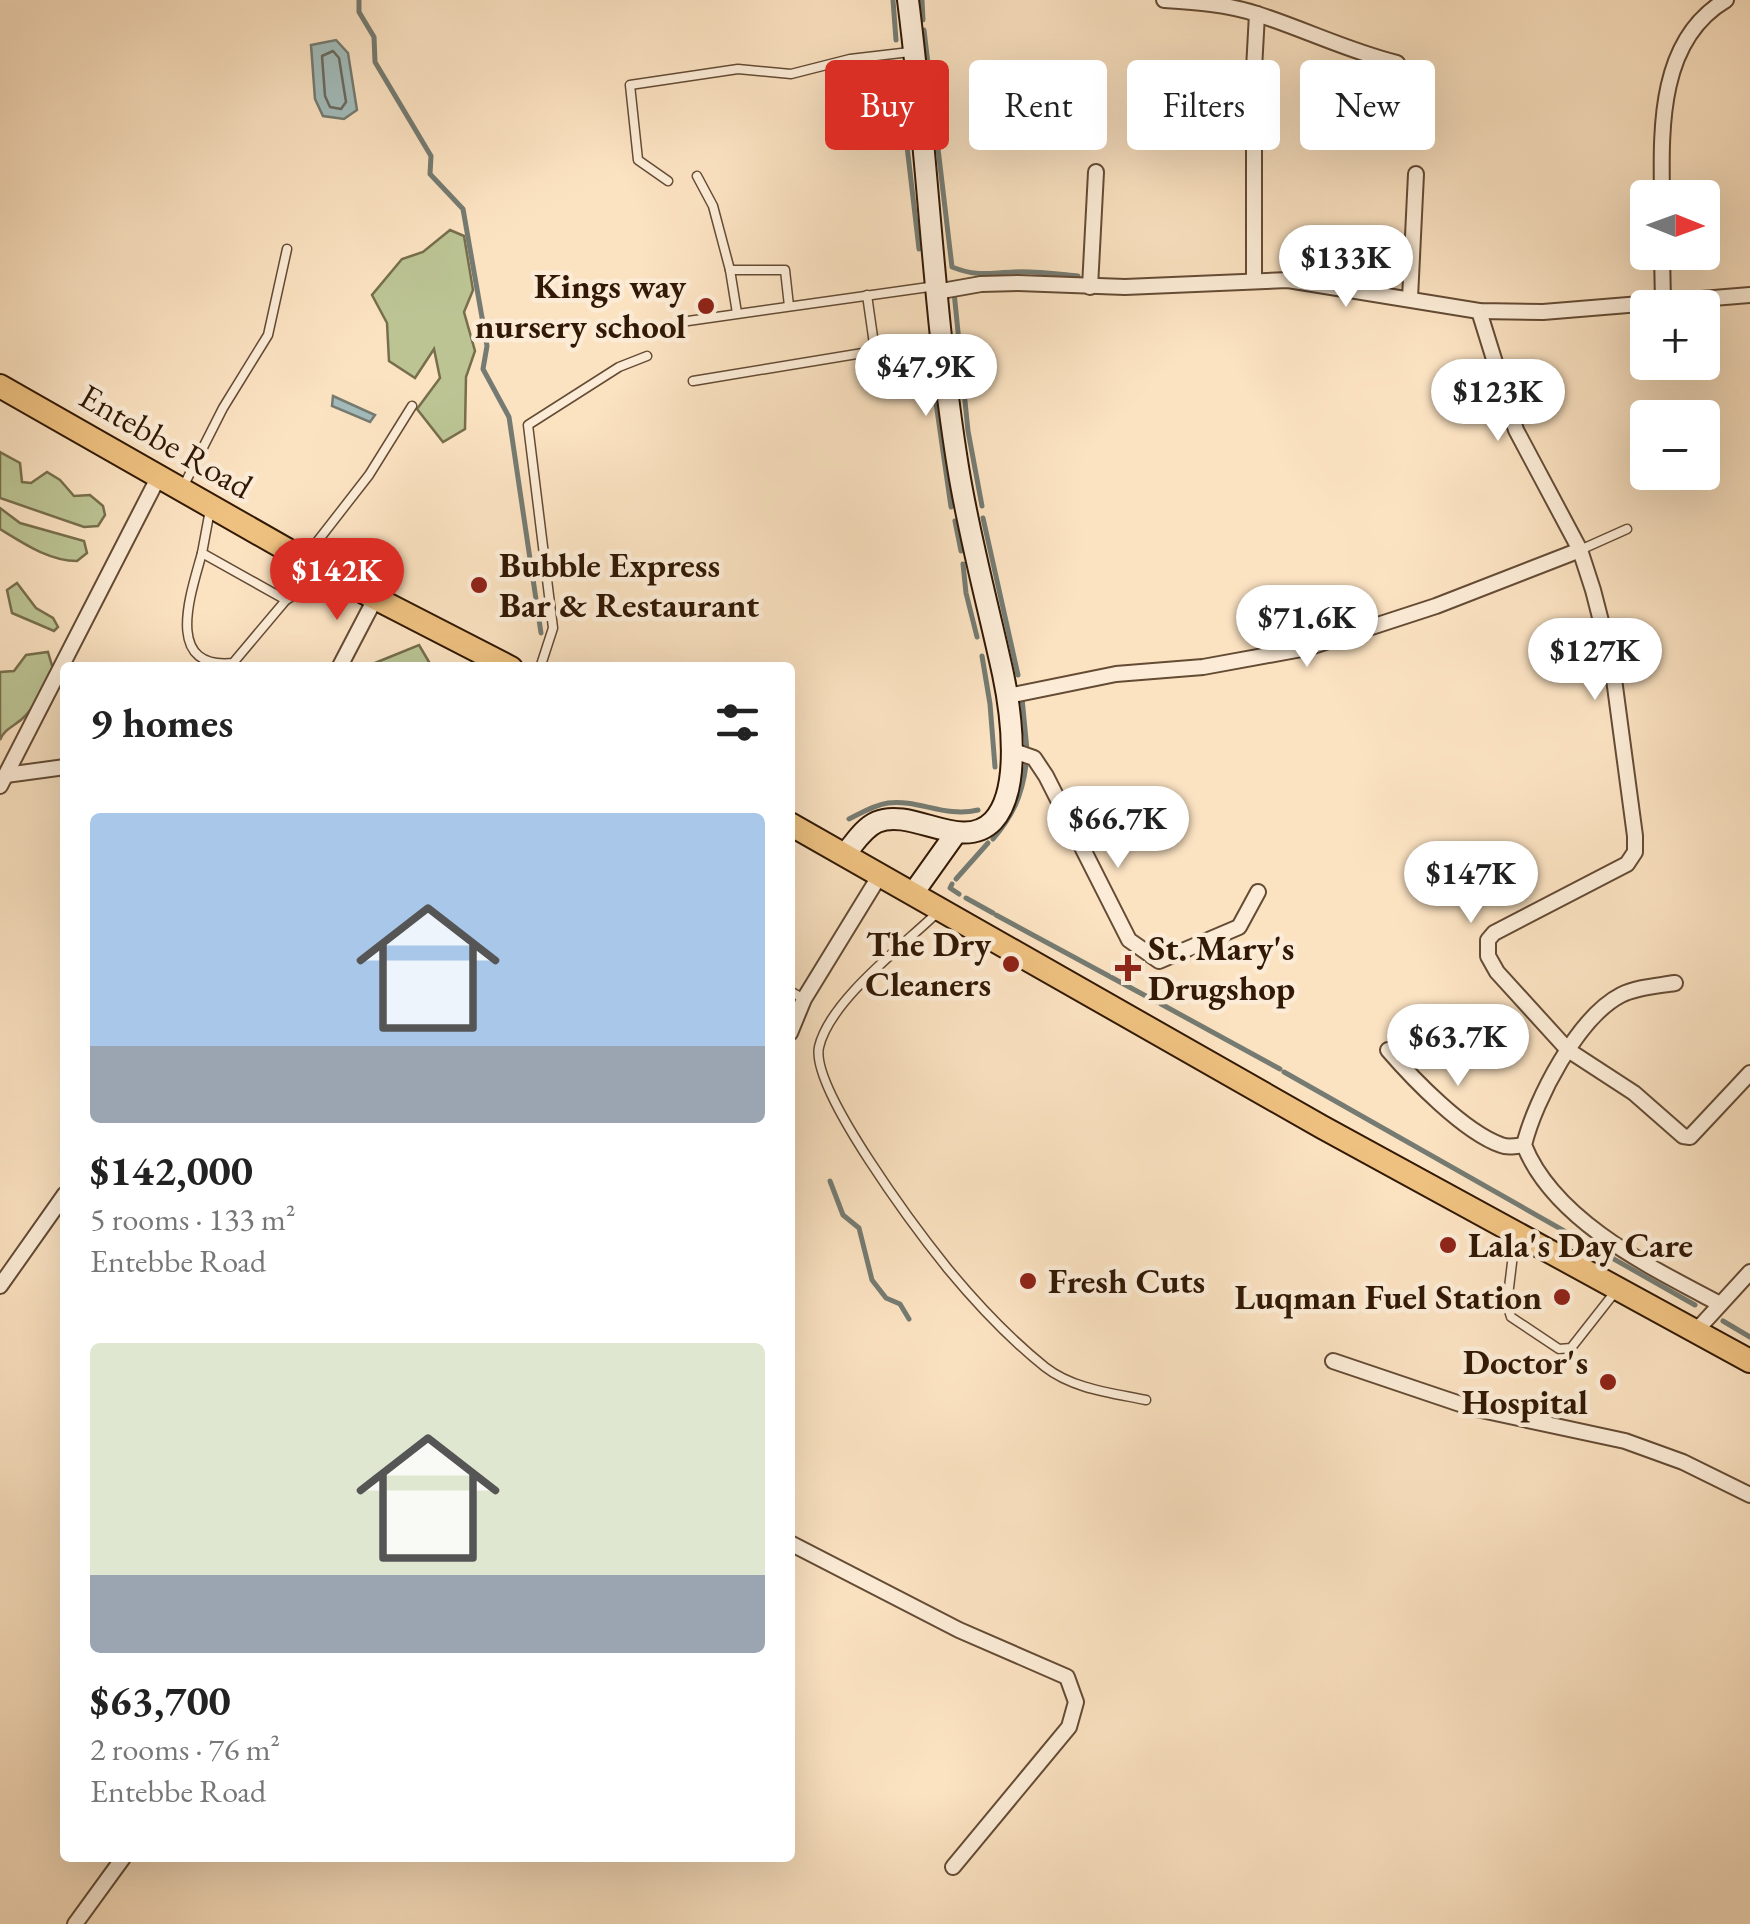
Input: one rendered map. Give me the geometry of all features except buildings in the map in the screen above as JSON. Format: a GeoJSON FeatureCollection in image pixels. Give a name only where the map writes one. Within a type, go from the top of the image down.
{"type":"FeatureCollection","features":[{"type":"Feature","properties":{"kind":"main road"},"geometry":{"type":"LineString","coordinates":[[845,854],[867,828],[878,822],[900,818],[974,832],[992,822],[1007,790],[1011,750],[1008,696],[958,470],[908,0]]}},
{"type":"Feature","properties":{"kind":"main road","name":"Entebbe Road"},"geometry":{"type":"LineString","coordinates":[[0,386],[303,560],[493,662]]}},
{"type":"Feature","properties":{"kind":"main road"},"geometry":{"type":"LineString","coordinates":[[795,827],[1322,1127],[1750,1361]]}},
{"type":"Feature","properties":{"kind":"main road"},"geometry":{"type":"LineString","coordinates":[[914,892],[949,830]]}},
{"type":"Feature","properties":{"kind":"street"},"geometry":{"type":"LineString","coordinates":[[1164,0],[1225,6],[1258,14],[1359,54],[1384,60]]}},
{"type":"Feature","properties":{"kind":"street"},"geometry":{"type":"LineString","coordinates":[[1663,180],[1665,101],[1676,60],[1692,28],[1726,0]]}},
{"type":"Feature","properties":{"kind":"street"},"geometry":{"type":"LineString","coordinates":[[1254,280],[1254,69],[1258,14]]}},
{"type":"Feature","properties":{"kind":"street"},"geometry":{"type":"LineString","coordinates":[[1090,286],[1096,172]]}},
{"type":"Feature","properties":{"kind":"street"},"geometry":{"type":"LineString","coordinates":[[1410,298],[1416,174]]}},
{"type":"Feature","properties":{"kind":"street"},"geometry":{"type":"LineString","coordinates":[[936,289],[1018,282],[1090,286],[1288,280],[1479,311],[1542,312],[1630,306]]}},
{"type":"Feature","properties":{"kind":"street"},"geometry":{"type":"LineString","coordinates":[[1720,298],[1750,295]]}},
{"type":"Feature","properties":{"kind":"street"},"geometry":{"type":"LineString","coordinates":[[1479,311],[1516,430],[1580,550],[1612,664],[1636,852],[1627,864],[1494,933],[1488,940],[1488,956],[1497,972],[1568,1050],[1626,1086],[1687,1137],[1750,1073]]}},
{"type":"Feature","properties":{"kind":"street"},"geometry":{"type":"LineString","coordinates":[[64,662],[158,478]]}},
{"type":"Feature","properties":{"kind":"street"},"geometry":{"type":"LineString","coordinates":[[1008,696],[1116,674],[1204,667],[1307,648],[1436,606],[1580,550]]}},
{"type":"Feature","properties":{"kind":"street"},"geometry":{"type":"LineString","coordinates":[[343,662],[375,599]]}},
{"type":"Feature","properties":{"kind":"street"},"geometry":{"type":"LineString","coordinates":[[3,781],[60,670]]}},
{"type":"Feature","properties":{"kind":"street"},"geometry":{"type":"LineString","coordinates":[[1011,750],[1034,758],[1129,940],[1159,961],[1239,927],[1258,892]]}},
{"type":"Feature","properties":{"kind":"street"},"geometry":{"type":"LineString","coordinates":[[3,781],[60,768]]}},
{"type":"Feature","properties":{"kind":"street"},"geometry":{"type":"LineString","coordinates":[[795,1021],[804,999],[880,875]]}},
{"type":"Feature","properties":{"kind":"street"},"geometry":{"type":"LineString","coordinates":[[1675,983],[1632,990],[1611,1001],[1568,1050],[1543,1093],[1524,1146],[1538,1171],[1571,1209],[1604,1236],[1647,1265],[1720,1304]]}},
{"type":"Feature","properties":{"kind":"street"},"geometry":{"type":"LineString","coordinates":[[1388,1050],[1438,1102],[1491,1141],[1505,1148],[1524,1146]]}},
{"type":"Feature","properties":{"kind":"street"},"geometry":{"type":"LineString","coordinates":[[0,1286],[60,1201]]}},
{"type":"Feature","properties":{"kind":"street"},"geometry":{"type":"LineString","coordinates":[[1694,1332],[1750,1272]]}},
{"type":"Feature","properties":{"kind":"street"},"geometry":{"type":"LineString","coordinates":[[1333,1361],[1472,1408],[1624,1440],[1682,1462],[1750,1496]]}},
{"type":"Feature","properties":{"kind":"street"},"geometry":{"type":"LineString","coordinates":[[795,1547],[959,1630],[1067,1677],[1076,1702],[1070,1727],[953,1867]]}},
{"type":"Feature","properties":{"kind":"street"},"geometry":{"type":"LineString","coordinates":[[75,1924],[119,1862]]}},
{"type":"Feature","properties":{"kind":"lane"},"geometry":{"type":"LineString","coordinates":[[668,181],[638,160],[630,85],[738,69],[791,74],[850,59],[915,51]]}},
{"type":"Feature","properties":{"kind":"lane"},"geometry":{"type":"LineString","coordinates":[[697,176],[712,206],[738,313]]}},
{"type":"Feature","properties":{"kind":"lane"},"geometry":{"type":"LineString","coordinates":[[182,491],[222,408],[268,335],[287,249]]}},
{"type":"Feature","properties":{"kind":"lane"},"geometry":{"type":"LineString","coordinates":[[730,270],[785,270],[789,306]]}},
{"type":"Feature","properties":{"kind":"lane"},"geometry":{"type":"LineString","coordinates":[[688,321],[936,289]]}},
{"type":"Feature","properties":{"kind":"lane"},"geometry":{"type":"LineString","coordinates":[[693,381],[875,350],[867,295]]}},
{"type":"Feature","properties":{"kind":"lane"},"geometry":{"type":"LineString","coordinates":[[542,662],[553,628],[528,425],[619,367],[647,356]]}},
{"type":"Feature","properties":{"kind":"lane"},"geometry":{"type":"LineString","coordinates":[[303,560],[370,475],[412,406]]}},
{"type":"Feature","properties":{"kind":"lane"},"geometry":{"type":"LineString","coordinates":[[206,662],[191,648],[187,624],[188,603],[211,508]]}},
{"type":"Feature","properties":{"kind":"lane"},"geometry":{"type":"LineString","coordinates":[[1580,550],[1626,529]]}},
{"type":"Feature","properties":{"kind":"lane"},"geometry":{"type":"LineString","coordinates":[[202,553],[286,600]]}},
{"type":"Feature","properties":{"kind":"lane"},"geometry":{"type":"LineString","coordinates":[[235,662],[286,600],[330,574]]}},
{"type":"Feature","properties":{"kind":"lane"},"geometry":{"type":"LineString","coordinates":[[942,908],[833,1018],[819,1048],[822,1075],[852,1132],[921,1234],[996,1322],[1047,1369],[1073,1383],[1146,1400]]}},
{"type":"Feature","properties":{"kind":"lane"},"geometry":{"type":"LineString","coordinates":[[795,993],[804,999]]}},
{"type":"Feature","properties":{"kind":"lane"},"geometry":{"type":"LineString","coordinates":[[1515,1234],[1508,1288],[1510,1317],[1559,1349],[1572,1348],[1617,1290]]}},
{"type":"Feature","properties":{"kind":"green space"},"geometry":{"type":"Polygon","coordinates":[[[450,230],[464,236],[473,290],[464,312],[475,351],[466,377],[465,429],[443,442],[417,409],[440,378],[434,349],[415,378],[389,361],[387,323],[372,295],[402,259],[423,252],[450,230]]]}},
{"type":"Feature","properties":{"kind":"green space"},"geometry":{"type":"Polygon","coordinates":[[[0,452],[20,463],[22,482],[31,483],[47,472],[74,496],[90,495],[103,506],[105,515],[98,526],[84,527],[0,498],[0,452]]]}},
{"type":"Feature","properties":{"kind":"green space"},"geometry":{"type":"Polygon","coordinates":[[[0,508],[20,523],[84,541],[87,553],[77,561],[37,550],[0,529],[0,508]]]}},
{"type":"Feature","properties":{"kind":"green space"},"geometry":{"type":"Polygon","coordinates":[[[17,583],[36,608],[53,618],[58,627],[54,631],[12,613],[7,590],[17,583]]]}},
{"type":"Feature","properties":{"kind":"green space"},"geometry":{"type":"Polygon","coordinates":[[[419,645],[429,662],[377,662],[419,645]]]}},
{"type":"Feature","properties":{"kind":"green space"},"geometry":{"type":"Polygon","coordinates":[[[48,652],[53,669],[40,695],[0,740],[0,672],[14,671],[26,655],[48,652]]]}},
{"type":"Feature","properties":{"kind":"water"},"geometry":{"type":"Polygon","coordinates":[[[336,40],[348,53],[357,110],[344,119],[323,116],[315,99],[311,45],[336,40]]]}},
{"type":"Feature","properties":{"kind":"water"},"geometry":{"type":"Polygon","coordinates":[[[333,396],[375,415],[370,422],[332,406],[333,396]]]}},
{"type":"Feature","properties":{"kind":"waterway"},"geometry":{"type":"LineString","coordinates":[[359,0],[359,12],[374,37],[375,62],[431,156],[430,174],[463,209],[487,346],[483,369],[509,417],[541,633]]}},
{"type":"Feature","properties":{"kind":"waterway"},"geometry":{"type":"LineString","coordinates":[[893,0],[896,40]]}},
{"type":"Feature","properties":{"kind":"waterway"},"geometry":{"type":"LineString","coordinates":[[922,0],[923,20]]}},
{"type":"Feature","properties":{"kind":"waterway"},"geometry":{"type":"LineString","coordinates":[[924,30],[952,267],[976,273],[1078,276]]}},
{"type":"Feature","properties":{"kind":"waterway"},"geometry":{"type":"LineString","coordinates":[[907,150],[919,249]]}},
{"type":"Feature","properties":{"kind":"waterway"},"geometry":{"type":"LineString","coordinates":[[954,292],[968,431],[982,506]]}},
{"type":"Feature","properties":{"kind":"waterway"},"geometry":{"type":"LineString","coordinates":[[935,396],[951,507]]}},
{"type":"Feature","properties":{"kind":"waterway"},"geometry":{"type":"LineString","coordinates":[[983,518],[1018,675]]}},
{"type":"Feature","properties":{"kind":"waterway"},"geometry":{"type":"LineString","coordinates":[[955,521],[961,551]]}},
{"type":"Feature","properties":{"kind":"waterway"},"geometry":{"type":"LineString","coordinates":[[963,564],[977,637]]}},
{"type":"Feature","properties":{"kind":"waterway"},"geometry":{"type":"LineString","coordinates":[[982,656],[995,767]]}},
{"type":"Feature","properties":{"kind":"waterway"},"geometry":{"type":"LineString","coordinates":[[1022,698],[1027,750]]}},
{"type":"Feature","properties":{"kind":"waterway"},"geometry":{"type":"LineString","coordinates":[[993,839],[1016,805],[1026,765]]}},
{"type":"Feature","properties":{"kind":"waterway"},"geometry":{"type":"LineString","coordinates":[[849,819],[873,807],[899,802],[954,812],[978,810]]}},
{"type":"Feature","properties":{"kind":"waterway"},"geometry":{"type":"LineString","coordinates":[[956,879],[988,843]]}},
{"type":"Feature","properties":{"kind":"waterway"},"geometry":{"type":"LineString","coordinates":[[952,884],[950,888],[959,894]]}},
{"type":"Feature","properties":{"kind":"waterway"},"geometry":{"type":"LineString","coordinates":[[966,898],[993,913]]}},
{"type":"Feature","properties":{"kind":"waterway"},"geometry":{"type":"LineString","coordinates":[[996,915],[1157,1002]]}},
{"type":"Feature","properties":{"kind":"waterway"},"geometry":{"type":"LineString","coordinates":[[1161,1004],[1280,1069]]}},
{"type":"Feature","properties":{"kind":"waterway"},"geometry":{"type":"LineString","coordinates":[[1284,1072],[1695,1305]]}},
{"type":"Feature","properties":{"kind":"waterway"},"geometry":{"type":"LineString","coordinates":[[830,1181],[843,1215],[859,1228],[872,1280],[886,1298],[900,1304],[909,1319]]}},
{"type":"Feature","properties":{"kind":"waterway"},"geometry":{"type":"LineString","coordinates":[[1723,1321],[1750,1337]]}},
{"type":"Feature","properties":{"kind":"place","name":"Kings way nursery school"},"geometry":{"type":"Point","coordinates":[706,306]}},
{"type":"Feature","properties":{"kind":"place","name":"Bubble Express Bar & Restaurant"},"geometry":{"type":"Point","coordinates":[479,585]}},
{"type":"Feature","properties":{"kind":"place","name":"The Dry Cleaners"},"geometry":{"type":"Point","coordinates":[1011,964]}},
{"type":"Feature","properties":{"kind":"place","name":"St. Mary's Drugshop"},"geometry":{"type":"Point","coordinates":[1128,968]}},
{"type":"Feature","properties":{"kind":"place","name":"Lala's Day Care"},"geometry":{"type":"Point","coordinates":[1448,1245]}},
{"type":"Feature","properties":{"kind":"place","name":"Fresh Cuts"},"geometry":{"type":"Point","coordinates":[1028,1281]}},
{"type":"Feature","properties":{"kind":"place","name":"Luqman Fuel Station"},"geometry":{"type":"Point","coordinates":[1562,1297]}},
{"type":"Feature","properties":{"kind":"place","name":"Doctor's Hospital"},"geometry":{"type":"Point","coordinates":[1608,1382]}}]}
